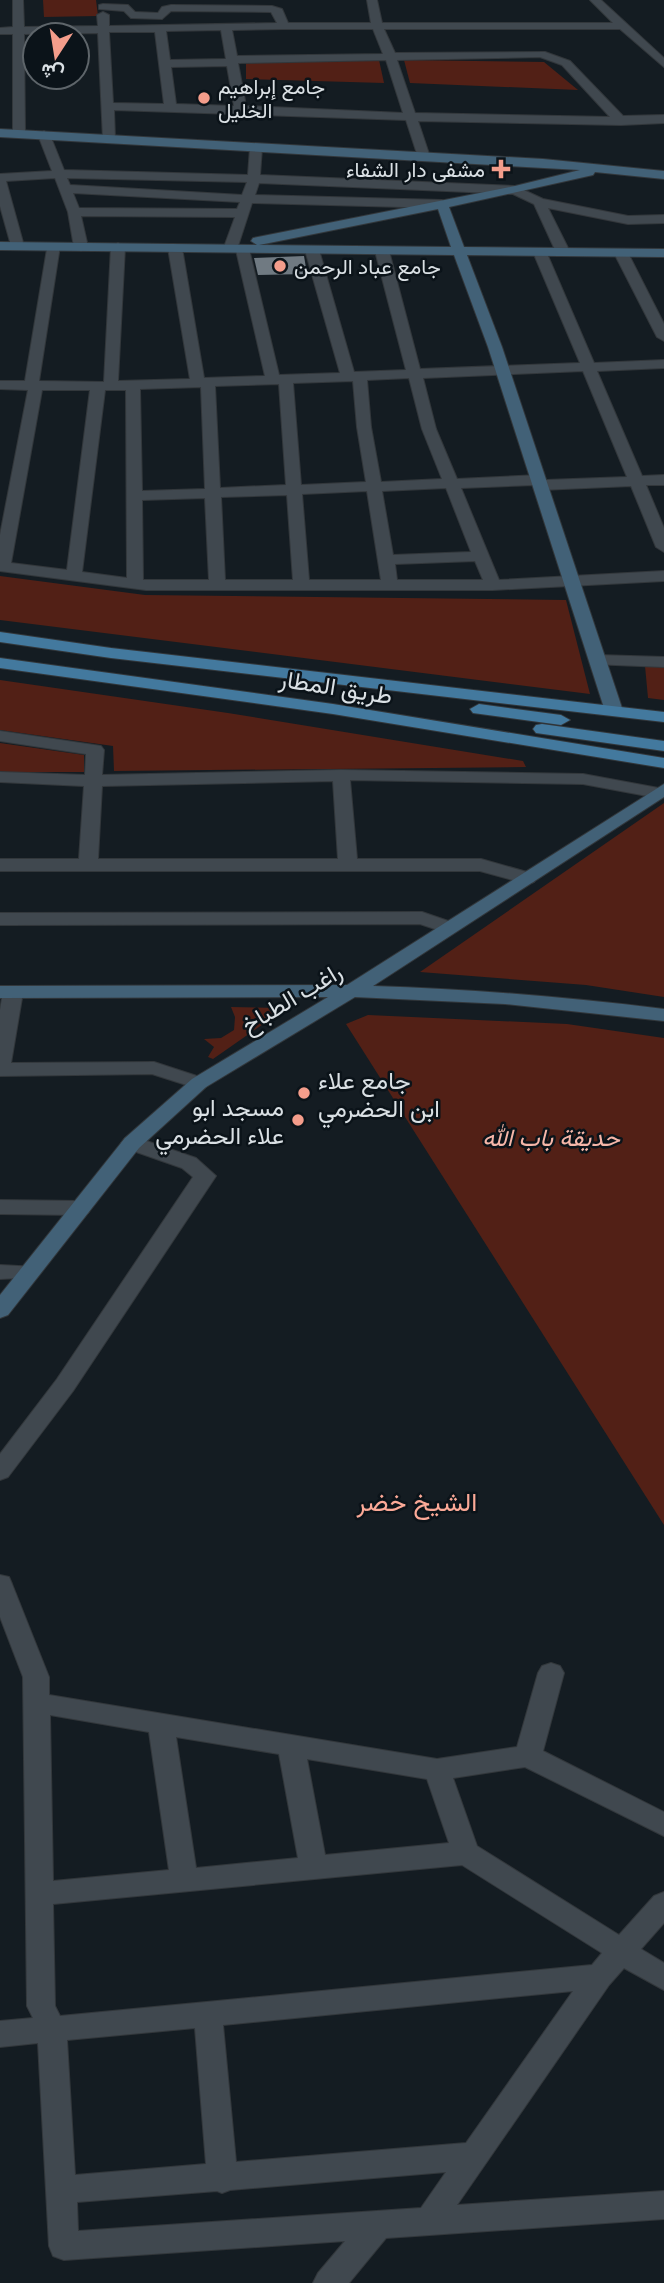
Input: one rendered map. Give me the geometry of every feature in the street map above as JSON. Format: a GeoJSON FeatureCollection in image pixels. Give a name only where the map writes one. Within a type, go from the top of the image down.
{"type":"FeatureCollection","features":[{"type":"Feature","properties":{"kind":"main road","name":"طريق المطار"},"geometry":{"type":"LineString","coordinates":[[0,637],[111,653],[664,717]]}},
{"type":"Feature","properties":{"kind":"main road"},"geometry":{"type":"LineString","coordinates":[[111,653],[354,692],[664,734]]}},
{"type":"Feature","properties":{"kind":"main road","name":"طريق المطار"},"geometry":{"type":"LineString","coordinates":[[0,663],[333,709],[664,763]]}},
{"type":"Feature","properties":{"kind":"main road"},"geometry":{"type":"LineString","coordinates":[[92,676],[333,701],[664,746]]}},
{"type":"Feature","properties":{"kind":"street"},"geometry":{"type":"LineString","coordinates":[[18,0],[19,133]]}},
{"type":"Feature","properties":{"kind":"street"},"geometry":{"type":"LineString","coordinates":[[372,0],[377,26],[391,58],[424,157]]}},
{"type":"Feature","properties":{"kind":"street"},"geometry":{"type":"LineString","coordinates":[[595,0],[664,64]]}},
{"type":"Feature","properties":{"kind":"street"},"geometry":{"type":"LineString","coordinates":[[109,139],[102,4],[128,8],[132,15],[146,16],[162,16],[166,9],[171,8],[272,9],[278,12],[284,26]]}},
{"type":"Feature","properties":{"kind":"street"},"geometry":{"type":"LineString","coordinates":[[0,31],[284,26],[621,26]]}},
{"type":"Feature","properties":{"kind":"street"},"geometry":{"type":"LineString","coordinates":[[160,27],[170,106]]}},
{"type":"Feature","properties":{"kind":"street"},"geometry":{"type":"LineString","coordinates":[[226,27],[240,108]]}},
{"type":"Feature","properties":{"kind":"street"},"geometry":{"type":"LineString","coordinates":[[164,64],[541,54],[566,63],[621,121]]}},
{"type":"Feature","properties":{"kind":"street"},"geometry":{"type":"LineString","coordinates":[[106,106],[621,121],[664,119]]}},
{"type":"Feature","properties":{"kind":"street"},"geometry":{"type":"LineString","coordinates":[[0,132],[424,157],[664,175]]}},
{"type":"Feature","properties":{"kind":"street"},"geometry":{"type":"LineString","coordinates":[[44,135],[74,212],[81,247]]}},
{"type":"Feature","properties":{"kind":"street"},"geometry":{"type":"LineString","coordinates":[[256,148],[254,180],[246,199],[237,248],[279,379],[295,491],[301,585]]}},
{"type":"Feature","properties":{"kind":"street"},"geometry":{"type":"LineString","coordinates":[[237,248],[606,169],[664,160]]}},
{"type":"Feature","properties":{"kind":"street"},"geometry":{"type":"LineString","coordinates":[[17,246],[0,180],[61,174],[146,174],[515,190],[539,202],[628,220],[664,219]]}},
{"type":"Feature","properties":{"kind":"street"},"geometry":{"type":"LineString","coordinates":[[65,189],[246,199],[442,204]]}},
{"type":"Feature","properties":{"kind":"street"},"geometry":{"type":"LineString","coordinates":[[539,202],[563,252]]}},
{"type":"Feature","properties":{"kind":"street"},"geometry":{"type":"LineString","coordinates":[[442,204],[503,370],[614,711]]}},
{"type":"Feature","properties":{"kind":"street"},"geometry":{"type":"LineString","coordinates":[[74,212],[244,213]]}},
{"type":"Feature","properties":{"kind":"street"},"geometry":{"type":"LineString","coordinates":[[0,246],[664,253]]}},
{"type":"Feature","properties":{"kind":"street"},"geometry":{"type":"LineString","coordinates":[[53,246],[34,385],[1,566],[135,584],[493,584],[664,576]]}},
{"type":"Feature","properties":{"kind":"street"},"geometry":{"type":"LineString","coordinates":[[74,576],[105,386],[118,247]]}},
{"type":"Feature","properties":{"kind":"street"},"geometry":{"type":"LineString","coordinates":[[176,248],[203,382],[214,493],[217,585]]}},
{"type":"Feature","properties":{"kind":"street"},"geometry":{"type":"LineString","coordinates":[[312,250],[354,376],[390,585]]}},
{"type":"Feature","properties":{"kind":"street"},"geometry":{"type":"LineString","coordinates":[[382,251],[429,429],[493,584]]}},
{"type":"Feature","properties":{"kind":"street"},"geometry":{"type":"LineString","coordinates":[[540,252],[664,547]]}},
{"type":"Feature","properties":{"kind":"street"},"geometry":{"type":"LineString","coordinates":[[621,253],[664,337]]}},
{"type":"Feature","properties":{"kind":"street"},"geometry":{"type":"LineString","coordinates":[[0,385],[105,386],[664,364]]}},
{"type":"Feature","properties":{"kind":"street"},"geometry":{"type":"LineString","coordinates":[[134,385],[135,584]]}},
{"type":"Feature","properties":{"kind":"street"},"geometry":{"type":"LineString","coordinates":[[136,496],[452,484],[664,480]]}},
{"type":"Feature","properties":{"kind":"street"},"geometry":{"type":"LineString","coordinates":[[386,560],[481,556]]}},
{"type":"Feature","properties":{"kind":"street"},"geometry":{"type":"LineString","coordinates":[[597,660],[664,662]]}},
{"type":"Feature","properties":{"kind":"street"},"geometry":{"type":"LineString","coordinates":[[0,736],[95,750],[88,865]]}},
{"type":"Feature","properties":{"kind":"street"},"geometry":{"type":"LineString","coordinates":[[341,775],[348,865]]}},
{"type":"Feature","properties":{"kind":"street"},"geometry":{"type":"LineString","coordinates":[[0,777],[93,781],[341,775],[583,779],[661,791]]}},
{"type":"Feature","properties":{"kind":"street","name":"راغب الطباخ"},"geometry":{"type":"LineString","coordinates":[[0,1310],[132,1143],[199,1083],[352,991],[661,791]]}},
{"type":"Feature","properties":{"kind":"street"},"geometry":{"type":"LineString","coordinates":[[0,865],[481,865],[527,878]]}},
{"type":"Feature","properties":{"kind":"street"},"geometry":{"type":"LineString","coordinates":[[0,919],[422,918],[450,928]]}},
{"type":"Feature","properties":{"kind":"street"},"geometry":{"type":"LineString","coordinates":[[199,1083],[154,1068],[0,1070],[6,992],[352,991],[479,997],[664,1015]]}},
{"type":"Feature","properties":{"kind":"street"},"geometry":{"type":"LineString","coordinates":[[0,1471],[65,1385],[205,1176],[189,1163],[132,1143]]}},
{"type":"Feature","properties":{"kind":"street"},"geometry":{"type":"LineString","coordinates":[[0,1207],[80,1208]]}},
{"type":"Feature","properties":{"kind":"street"},"geometry":{"type":"LineString","coordinates":[[0,1272],[29,1272]]}},
{"type":"Feature","properties":{"kind":"street"},"geometry":{"type":"LineString","coordinates":[[0,1584],[36,1677],[41,2006],[52,2029],[64,2246],[376,2227],[429,2221],[663,2212]]}},
{"type":"Feature","properties":{"kind":"street"},"geometry":{"type":"LineString","coordinates":[[528,1756],[551,1673]]}},
{"type":"Feature","properties":{"kind":"street"},"geometry":{"type":"LineString","coordinates":[[37,1703],[437,1770],[528,1756],[664,1825]]}},
{"type":"Feature","properties":{"kind":"street"},"geometry":{"type":"LineString","coordinates":[[161,1724],[184,1881]]}},
{"type":"Feature","properties":{"kind":"street"},"geometry":{"type":"LineString","coordinates":[[291,1745],[314,1868]]}},
{"type":"Feature","properties":{"kind":"street"},"geometry":{"type":"LineString","coordinates":[[437,1770],[466,1853]]}},
{"type":"Feature","properties":{"kind":"street"},"geometry":{"type":"LineString","coordinates":[[40,1894],[466,1853],[664,1978]]}},
{"type":"Feature","properties":{"kind":"street"},"geometry":{"type":"LineString","coordinates":[[429,2221],[599,1976],[620,1949],[664,1904]]}},
{"type":"Feature","properties":{"kind":"street"},"geometry":{"type":"LineString","coordinates":[[0,2034],[599,1976]]}},
{"type":"Feature","properties":{"kind":"street"},"geometry":{"type":"LineString","coordinates":[[208,2015],[222,2179]]}},
{"type":"Feature","properties":{"kind":"street"},"geometry":{"type":"LineString","coordinates":[[61,2190],[222,2179],[474,2156]]}},
{"type":"Feature","properties":{"kind":"street"},"geometry":{"type":"LineString","coordinates":[[329,2283],[376,2227]]}},
{"type":"Feature","properties":{"kind":"green space"},"geometry":{"type":"Polygon","coordinates":[[[43,0],[96,0],[98,16],[44,17],[43,0]]]}},
{"type":"Feature","properties":{"kind":"green space"},"geometry":{"type":"Polygon","coordinates":[[[379,60],[384,83],[246,79],[246,62],[379,60]]]}},
{"type":"Feature","properties":{"kind":"green space"},"geometry":{"type":"Polygon","coordinates":[[[404,60],[544,62],[578,90],[410,83],[404,60]]]}},
{"type":"Feature","properties":{"kind":"green space"},"geometry":{"type":"Polygon","coordinates":[[[0,576],[145,595],[566,600],[590,694],[0,620],[0,576]]]}},
{"type":"Feature","properties":{"kind":"green space"},"geometry":{"type":"Polygon","coordinates":[[[645,666],[664,666],[664,700],[648,698],[645,666]]]}},
{"type":"Feature","properties":{"kind":"green space"},"geometry":{"type":"Polygon","coordinates":[[[0,680],[228,713],[523,761],[526,767],[114,771],[113,746],[0,730],[0,680]]]}},
{"type":"Feature","properties":{"kind":"green space"},"geometry":{"type":"Polygon","coordinates":[[[0,743],[84,755],[84,772],[0,772],[0,743]]]}},
{"type":"Feature","properties":{"kind":"green space"},"geometry":{"type":"Polygon","coordinates":[[[664,803],[664,997],[586,985],[420,972],[664,803]]]}},
{"type":"Feature","properties":{"kind":"green space"},"geometry":{"type":"Polygon","coordinates":[[[231,1007],[281,1008],[279,1013],[213,1059],[208,1057],[214,1047],[204,1039],[221,1038],[234,1030],[235,1017],[231,1007]]]}},
{"type":"Feature","properties":{"kind":"green space","name":"حديقة باب الله"},"geometry":{"type":"Polygon","coordinates":[[[368,1015],[567,1024],[664,1038],[664,1525],[346,1024],[368,1015]]]}},
{"type":"Feature","properties":{"kind":"building","name":"جامع عباد الرحمن"},"geometry":{"type":"Polygon","coordinates":[[[304,256],[307,274],[258,275],[254,258],[304,256]]]}},
{"type":"Feature","properties":{"kind":"place","name":"جامع إبراهيم الخليل"},"geometry":{"type":"Point","coordinates":[204,98]}},
{"type":"Feature","properties":{"kind":"place","name":"مشفى دار الشفاء"},"geometry":{"type":"Point","coordinates":[501,169]}},
{"type":"Feature","properties":{"kind":"place","name":"جامع عباد الرحمن"},"geometry":{"type":"Point","coordinates":[280,266]}},
{"type":"Feature","properties":{"kind":"place","name":"جامع علاء ابن الحضرمي"},"geometry":{"type":"Point","coordinates":[304,1093]}},
{"type":"Feature","properties":{"kind":"place","name":"مسجد ابو علاء الحضرمي"},"geometry":{"type":"Point","coordinates":[298,1120]}},
{"type":"Feature","properties":{"kind":"district","name":"الشيخ خضر"},"geometry":{"type":"Point","coordinates":[417,1501]}}]}
